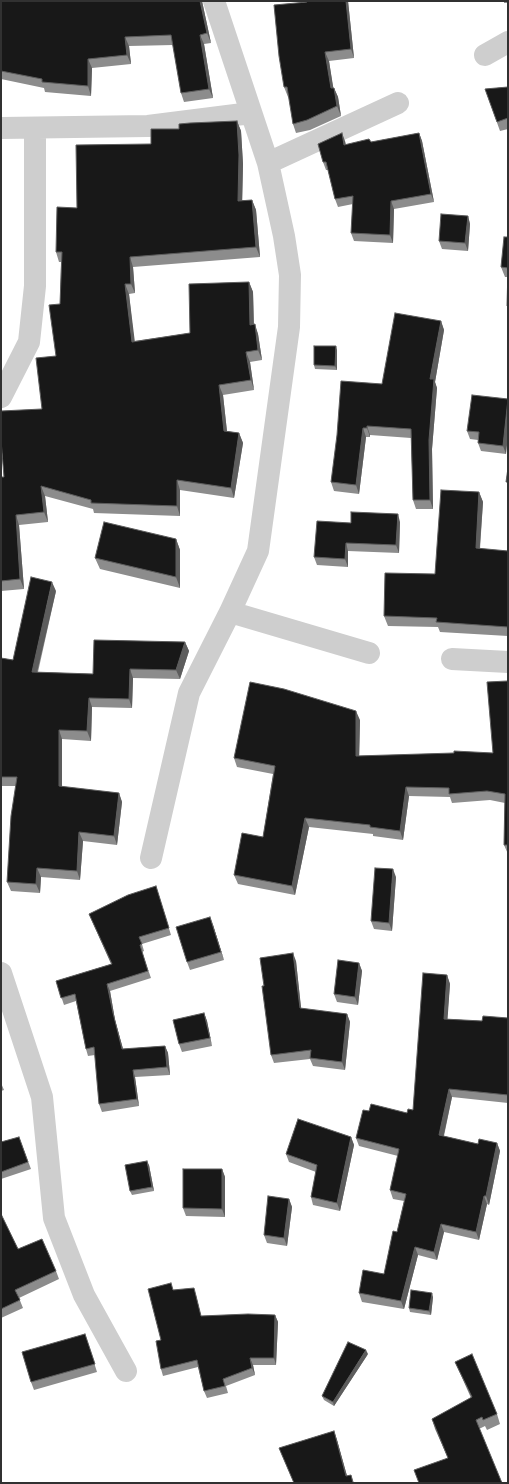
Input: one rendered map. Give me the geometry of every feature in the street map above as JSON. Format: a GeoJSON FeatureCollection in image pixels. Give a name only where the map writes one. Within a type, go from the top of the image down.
{"type":"FeatureCollection","features":[{"type":"Feature","properties":{"kind":"street"},"geometry":{"type":"LineString","coordinates":[[152,858],[189,693],[230,612],[258,551],[289,327],[290,275],[284,236],[268,163],[214,1]]}},
{"type":"Feature","properties":{"kind":"street"},"geometry":{"type":"LineString","coordinates":[[485,54],[508,42]]}},
{"type":"Feature","properties":{"kind":"street"},"geometry":{"type":"LineString","coordinates":[[268,163],[398,103]]}},
{"type":"Feature","properties":{"kind":"street"},"geometry":{"type":"LineString","coordinates":[[1,128],[148,126],[251,113]]}},
{"type":"Feature","properties":{"kind":"street"},"geometry":{"type":"LineString","coordinates":[[1,397],[29,342],[35,286],[36,128]]}},
{"type":"Feature","properties":{"kind":"street"},"geometry":{"type":"LineString","coordinates":[[230,612],[369,653]]}},
{"type":"Feature","properties":{"kind":"street"},"geometry":{"type":"LineString","coordinates":[[452,659],[508,662]]}},
{"type":"Feature","properties":{"kind":"street"},"geometry":{"type":"LineString","coordinates":[[1,973],[42,1097],[54,1218],[84,1295],[126,1371]]}},
{"type":"Feature","properties":{"kind":"building"},"geometry":{"type":"Polygon","coordinates":[[[1,1],[200,1],[207,33],[200,35],[209,89],[181,93],[171,35],[125,37],[127,55],[88,59],[88,86],[42,82],[42,79],[1,71],[1,1]]]}},
{"type":"Feature","properties":{"kind":"building"},"geometry":{"type":"Polygon","coordinates":[[[307,1],[346,1],[351,49],[325,52],[331,88],[334,88],[337,106],[307,120],[293,124],[287,87],[284,87],[279,56],[274,5],[307,1]]]}},
{"type":"Feature","properties":{"kind":"building"},"geometry":{"type":"Polygon","coordinates":[[[508,87],[508,118],[497,122],[485,89],[508,87]]]}},
{"type":"Feature","properties":{"kind":"building"},"geometry":{"type":"Polygon","coordinates":[[[237,121],[239,155],[238,201],[252,200],[256,247],[130,257],[131,284],[125,284],[132,342],[190,333],[189,284],[249,282],[250,325],[255,324],[258,350],[246,352],[251,380],[219,385],[224,431],[239,433],[231,488],[177,480],[177,506],[91,503],[91,500],[41,486],[44,512],[16,515],[20,579],[1,581],[1,477],[4,477],[1,440],[1,411],[42,409],[36,358],[56,356],[49,305],[60,304],[62,252],[56,252],[57,207],[77,208],[76,145],[151,144],[151,129],[179,129],[179,124],[237,121]]]}},
{"type":"Feature","properties":{"kind":"building"},"geometry":{"type":"Polygon","coordinates":[[[342,133],[344,145],[369,139],[371,142],[419,133],[431,194],[391,201],[390,235],[351,233],[353,196],[335,199],[326,162],[323,162],[318,144],[342,133]]]}},
{"type":"Feature","properties":{"kind":"building"},"geometry":{"type":"Polygon","coordinates":[[[441,214],[468,216],[465,243],[439,241],[441,214]]]}},
{"type":"Feature","properties":{"kind":"building"},"geometry":{"type":"Polygon","coordinates":[[[504,237],[508,237],[508,268],[501,267],[504,237]]]}},
{"type":"Feature","properties":{"kind":"building"},"geometry":{"type":"Polygon","coordinates":[[[508,268],[508,306],[507,306],[508,268]]]}},
{"type":"Feature","properties":{"kind":"building"},"geometry":{"type":"Polygon","coordinates":[[[395,313],[441,321],[430,379],[434,379],[429,440],[430,500],[413,500],[411,429],[367,426],[367,428],[363,428],[356,485],[331,482],[337,435],[341,381],[382,384],[395,313]]]}},
{"type":"Feature","properties":{"kind":"building"},"geometry":{"type":"Polygon","coordinates":[[[314,346],[336,346],[335,366],[314,365],[314,346]]]}},
{"type":"Feature","properties":{"kind":"building"},"geometry":{"type":"Polygon","coordinates":[[[472,395],[508,399],[503,446],[478,443],[479,432],[467,431],[472,395]]]}},
{"type":"Feature","properties":{"kind":"building"},"geometry":{"type":"Polygon","coordinates":[[[508,468],[508,482],[506,482],[508,468]]]}},
{"type":"Feature","properties":{"kind":"building"},"geometry":{"type":"Polygon","coordinates":[[[441,490],[479,492],[476,548],[508,551],[508,627],[436,622],[437,618],[384,616],[385,573],[435,574],[441,490]]]}},
{"type":"Feature","properties":{"kind":"building"},"geometry":{"type":"Polygon","coordinates":[[[351,512],[398,514],[396,545],[346,543],[345,559],[314,557],[317,521],[351,523],[351,512]]]}},
{"type":"Feature","properties":{"kind":"building"},"geometry":{"type":"Polygon","coordinates":[[[104,522],[176,539],[176,577],[95,558],[104,522]]]}},
{"type":"Feature","properties":{"kind":"building"},"geometry":{"type":"Polygon","coordinates":[[[31,577],[52,582],[32,672],[93,674],[94,640],[185,642],[176,670],[130,669],[129,699],[89,698],[87,731],[59,730],[59,786],[119,793],[114,836],[79,832],[77,871],[37,868],[36,884],[7,882],[11,816],[17,777],[1,777],[1,658],[13,660],[31,577]]]}},
{"type":"Feature","properties":{"kind":"building"},"geometry":{"type":"Polygon","coordinates":[[[508,681],[508,845],[504,845],[505,794],[487,791],[449,794],[449,788],[406,787],[400,831],[370,827],[370,825],[305,818],[292,886],[234,875],[242,833],[263,837],[275,766],[234,758],[250,682],[284,689],[356,711],[356,756],[454,753],[454,751],[493,753],[487,682],[508,681]]]}},
{"type":"Feature","properties":{"kind":"building"},"geometry":{"type":"Polygon","coordinates":[[[375,868],[393,869],[389,923],[371,921],[375,868]]]}},
{"type":"Feature","properties":{"kind":"building"},"geometry":{"type":"Polygon","coordinates":[[[156,886],[169,928],[139,937],[148,971],[107,984],[122,1049],[165,1046],[167,1067],[133,1070],[137,1099],[99,1104],[94,1047],[86,1049],[75,994],[61,998],[56,981],[112,964],[89,914],[128,895],[156,886]]]}},
{"type":"Feature","properties":{"kind":"building"},"geometry":{"type":"Polygon","coordinates":[[[210,917],[221,952],[187,962],[176,927],[210,917]]]}},
{"type":"Feature","properties":{"kind":"building"},"geometry":{"type":"Polygon","coordinates":[[[293,953],[300,1008],[347,1014],[342,1062],[310,1058],[311,1050],[271,1055],[260,958],[293,953]]]}},
{"type":"Feature","properties":{"kind":"building"},"geometry":{"type":"Polygon","coordinates":[[[338,960],[359,963],[355,997],[334,994],[338,960]]]}},
{"type":"Feature","properties":{"kind":"building"},"geometry":{"type":"Polygon","coordinates":[[[423,973],[447,975],[444,1019],[482,1021],[483,1016],[508,1018],[508,1095],[449,1089],[439,1135],[478,1144],[479,1139],[497,1143],[486,1196],[484,1196],[476,1232],[441,1224],[434,1252],[415,1247],[401,1301],[359,1293],[363,1270],[384,1274],[393,1231],[397,1232],[406,1194],[390,1190],[399,1149],[356,1138],[363,1110],[369,1111],[371,1104],[407,1113],[408,1109],[413,1110],[423,973]]]}},
{"type":"Feature","properties":{"kind":"building"},"geometry":{"type":"Polygon","coordinates":[[[204,1013],[210,1038],[179,1044],[173,1020],[204,1013]]]}},
{"type":"Feature","properties":{"kind":"building"},"geometry":{"type":"Polygon","coordinates":[[[298,1119],[351,1137],[337,1203],[311,1197],[317,1165],[286,1154],[298,1119]]]}},
{"type":"Feature","properties":{"kind":"building"},"geometry":{"type":"Polygon","coordinates":[[[19,1137],[28,1162],[1,1172],[1,1142],[19,1137]]]}},
{"type":"Feature","properties":{"kind":"building"},"geometry":{"type":"Polygon","coordinates":[[[147,1161],[152,1187],[130,1191],[125,1165],[147,1161]]]}},
{"type":"Feature","properties":{"kind":"building"},"geometry":{"type":"Polygon","coordinates":[[[183,1169],[222,1169],[222,1209],[183,1208],[183,1169]]]}},
{"type":"Feature","properties":{"kind":"building"},"geometry":{"type":"Polygon","coordinates":[[[268,1196],[289,1199],[284,1238],[264,1235],[268,1196]]]}},
{"type":"Feature","properties":{"kind":"building"},"geometry":{"type":"Polygon","coordinates":[[[1,1214],[18,1249],[42,1239],[56,1271],[15,1290],[20,1300],[1,1309],[1,1214]]]}},
{"type":"Feature","properties":{"kind":"building"},"geometry":{"type":"Polygon","coordinates":[[[171,1283],[173,1290],[194,1288],[201,1316],[248,1314],[275,1315],[274,1358],[250,1358],[252,1368],[223,1379],[225,1386],[204,1391],[197,1360],[161,1369],[156,1341],[161,1340],[148,1289],[171,1283]]]}},
{"type":"Feature","properties":{"kind":"building"},"geometry":{"type":"Polygon","coordinates":[[[411,1290],[432,1293],[429,1311],[409,1308],[411,1290]]]}},
{"type":"Feature","properties":{"kind":"building"},"geometry":{"type":"Polygon","coordinates":[[[85,1334],[95,1364],[31,1382],[22,1352],[85,1334]]]}},
{"type":"Feature","properties":{"kind":"building"},"geometry":{"type":"Polygon","coordinates":[[[348,1342],[366,1350],[333,1402],[322,1396],[348,1342]]]}},
{"type":"Feature","properties":{"kind":"building"},"geometry":{"type":"Polygon","coordinates":[[[472,1354],[497,1414],[483,1420],[482,1417],[476,1420],[502,1483],[419,1483],[414,1470],[448,1458],[432,1419],[472,1397],[455,1362],[472,1354]]]}},
{"type":"Feature","properties":{"kind":"building"},"geometry":{"type":"Polygon","coordinates":[[[334,1431],[346,1476],[351,1475],[353,1483],[294,1483],[279,1448],[334,1431]]]}}]}
